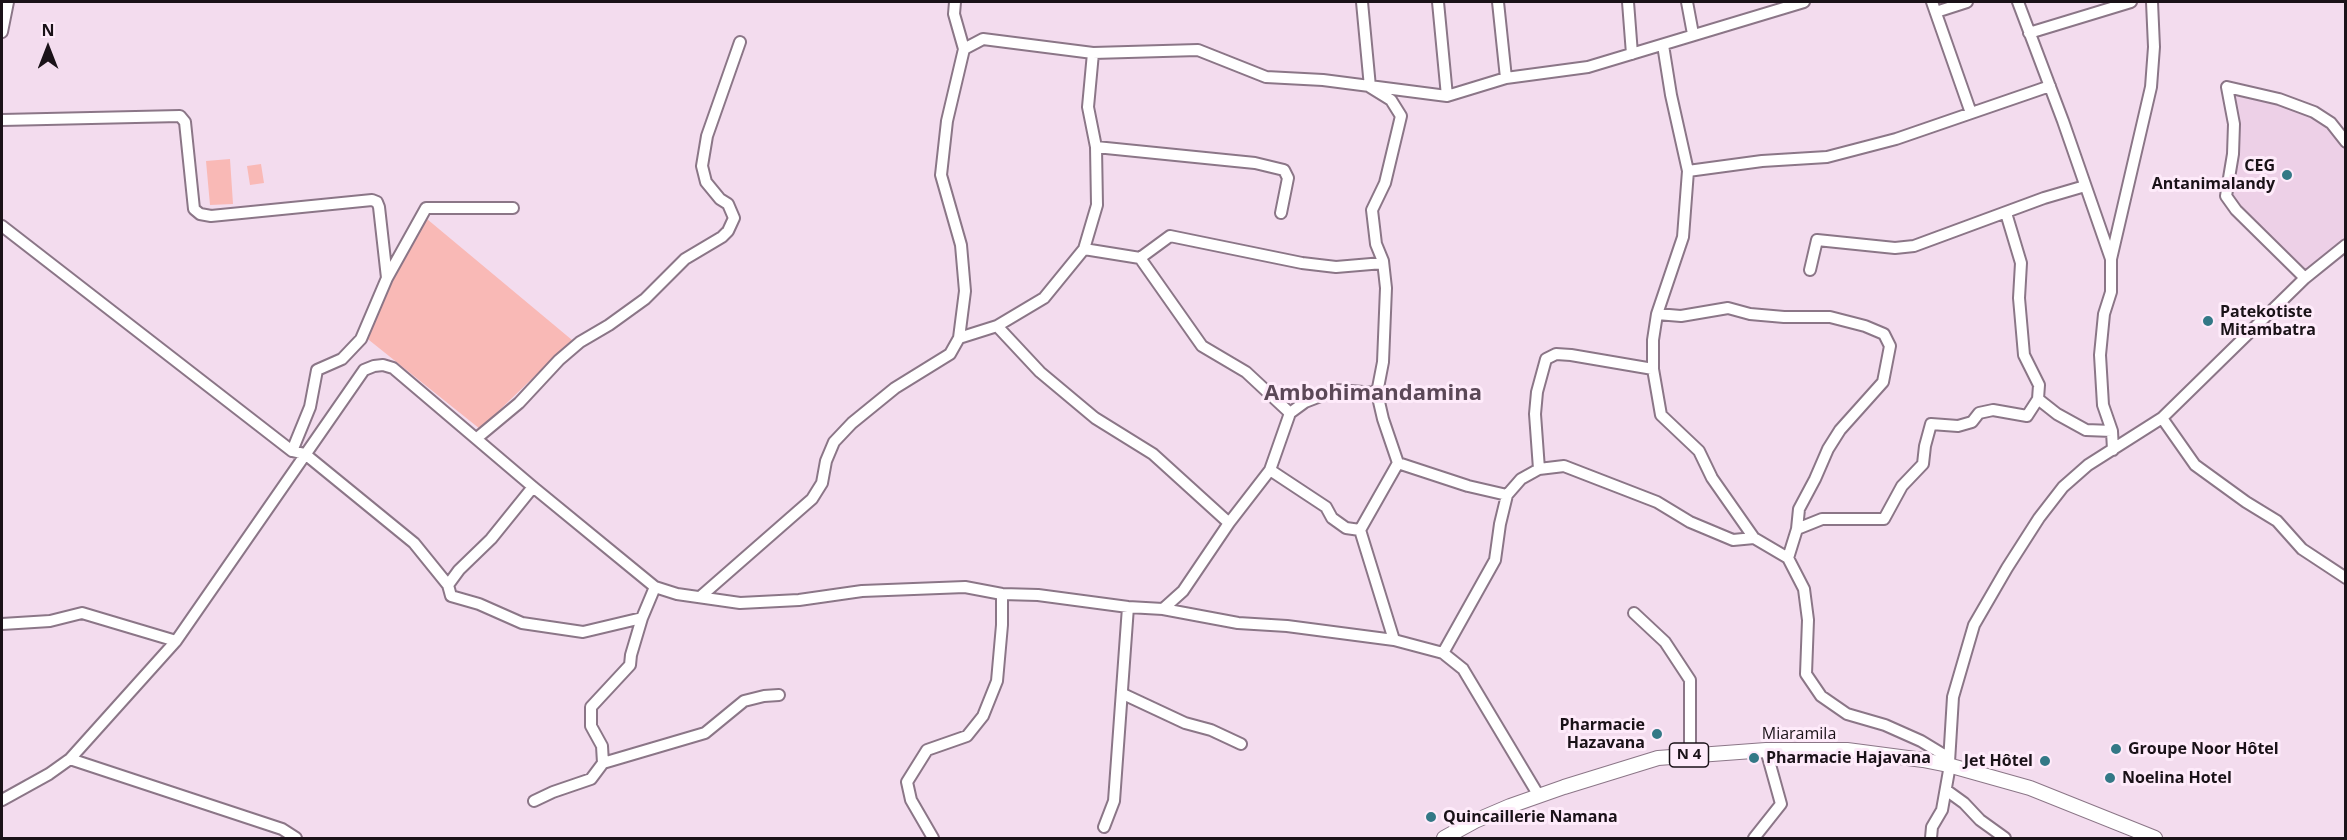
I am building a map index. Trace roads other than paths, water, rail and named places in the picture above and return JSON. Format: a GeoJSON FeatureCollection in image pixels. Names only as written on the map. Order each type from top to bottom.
{"type":"FeatureCollection","features":[{"type":"Feature","properties":{"kind":"main road","name":"Miaramila"},"geometry":{"type":"LineString","coordinates":[[1444,838],[1475,821],[1539,796],[1658,758],[1766,750],[1847,750],[1949,763],[2030,788],[2155,838]]}},
{"type":"Feature","properties":{"kind":"street"},"geometry":{"type":"LineString","coordinates":[[2,32],[8,2]]}},
{"type":"Feature","properties":{"kind":"street"},"geometry":{"type":"LineString","coordinates":[[700,597],[812,500],[822,483],[826,461],[834,442],[852,423],[895,388],[950,354],[959,338],[965,291],[961,245],[941,175],[947,121],[964,49],[954,14],[955,2]]}},
{"type":"Feature","properties":{"kind":"street"},"geometry":{"type":"LineString","coordinates":[[1362,2],[1370,87]]}},
{"type":"Feature","properties":{"kind":"street"},"geometry":{"type":"LineString","coordinates":[[1438,2],[1447,96]]}},
{"type":"Feature","properties":{"kind":"street"},"geometry":{"type":"LineString","coordinates":[[1498,2],[1506,78]]}},
{"type":"Feature","properties":{"kind":"street"},"geometry":{"type":"LineString","coordinates":[[1628,2],[1632,54]]}},
{"type":"Feature","properties":{"kind":"street"},"geometry":{"type":"LineString","coordinates":[[1687,2],[1693,34]]}},
{"type":"Feature","properties":{"kind":"street"},"geometry":{"type":"LineString","coordinates":[[964,49],[983,39],[1093,53],[1198,50],[1266,77],[1323,80],[1447,96],[1506,78],[1588,67],[1804,2]]}},
{"type":"Feature","properties":{"kind":"street"},"geometry":{"type":"LineString","coordinates":[[1967,2],[1934,7],[1971,114]]}},
{"type":"Feature","properties":{"kind":"street"},"geometry":{"type":"LineString","coordinates":[[2018,2],[2111,259]]}},
{"type":"Feature","properties":{"kind":"street"},"geometry":{"type":"LineString","coordinates":[[2029,33],[2131,2]]}},
{"type":"Feature","properties":{"kind":"street"},"geometry":{"type":"LineString","coordinates":[[2113,450],[2112,431],[2103,405],[2100,355],[2104,314],[2111,292],[2111,259],[2151,87],[2154,47],[2152,2]]}},
{"type":"Feature","properties":{"kind":"street"},"geometry":{"type":"LineString","coordinates":[[477,438],[519,404],[559,360],[580,342],[609,325],[645,299],[685,259],[728,231],[734,218],[728,204],[720,199],[706,182],[702,166],[707,136],[740,42]]}},
{"type":"Feature","properties":{"kind":"street"},"geometry":{"type":"LineString","coordinates":[[1663,45],[1671,95],[1688,171],[1683,237],[1657,314],[1653,340],[1653,369],[1661,415],[1699,452],[1712,478],[1754,538],[1788,558],[1804,589],[1808,620],[1806,674],[1821,696],[1847,714],[1885,725],[1921,741],[1949,763]]}},
{"type":"Feature","properties":{"kind":"street"},"geometry":{"type":"LineString","coordinates":[[959,338],[998,326],[1044,298],[1084,249],[1097,205],[1096,147],[1088,107],[1093,53]]}},
{"type":"Feature","properties":{"kind":"street"},"geometry":{"type":"LineString","coordinates":[[1688,171],[1762,161],[1827,157],[1896,139],[2050,86]]}},
{"type":"Feature","properties":{"kind":"street"},"geometry":{"type":"LineString","coordinates":[[1370,87],[1390,100],[1401,116],[1386,183],[1372,210],[1376,244],[1383,263],[1386,288],[1383,351],[1377,393],[1398,463],[1360,530],[1394,640]]}},
{"type":"Feature","properties":{"kind":"street"},"geometry":{"type":"LineString","coordinates":[[2305,278],[2236,210],[2226,196],[2233,154],[2234,124],[2227,87],[2279,99],[2314,112],[2331,123],[2346,142]]}},
{"type":"Feature","properties":{"kind":"street"},"geometry":{"type":"LineString","coordinates":[[2,120],[180,116],[185,122],[194,208],[200,214],[211,216],[372,200],[377,202],[379,207],[387,278]]}},
{"type":"Feature","properties":{"kind":"street"},"geometry":{"type":"LineString","coordinates":[[1096,147],[1255,163],[1284,170],[1288,178],[1281,213]]}},
{"type":"Feature","properties":{"kind":"street"},"geometry":{"type":"LineString","coordinates":[[1810,270],[1817,240],[1894,248],[1914,246],[2044,198],[2085,186]]}},
{"type":"Feature","properties":{"kind":"street"},"geometry":{"type":"LineString","coordinates":[[292,451],[310,407],[317,370],[342,359],[361,339],[387,278],[426,208],[513,208]]}},
{"type":"Feature","properties":{"kind":"street"},"geometry":{"type":"LineString","coordinates":[[1797,529],[1822,519],[1884,519],[1902,486],[1923,464],[1924,446],[1931,424],[1958,426],[1972,422],[1979,413],[1993,410],[2026,416],[2038,399],[2039,386],[2024,355],[2019,298],[2021,263],[2006,213]]}},
{"type":"Feature","properties":{"kind":"street"},"geometry":{"type":"LineString","coordinates":[[2,226],[292,451],[305,454],[414,543],[448,585],[451,596],[531,624],[583,632],[642,618]]}},
{"type":"Feature","properties":{"kind":"street"},"geometry":{"type":"LineString","coordinates":[[1084,249],[1140,258],[1170,236],[1302,263],[1336,267],[1383,263]]}},
{"type":"Feature","properties":{"kind":"street"},"geometry":{"type":"LineString","coordinates":[[1931,838],[1932,827],[1942,810],[1946,790],[1953,697],[1974,625],[2038,518],[2062,487],[2088,465],[2162,418],[2305,278],[2346,245]]}},
{"type":"Feature","properties":{"kind":"street"},"geometry":{"type":"LineString","coordinates":[[1140,258],[1202,346],[1246,372],[1290,413]]}},
{"type":"Feature","properties":{"kind":"street"},"geometry":{"type":"LineString","coordinates":[[1657,314],[1682,316],[1728,308],[1750,314],[1830,317],[1865,326],[1884,334],[1890,346],[1882,382],[1840,430],[1828,449],[1799,509],[1797,529],[1788,558]]}},
{"type":"Feature","properties":{"kind":"street"},"geometry":{"type":"LineString","coordinates":[[998,326],[1040,372],[1095,418],[1152,454],[1229,523]]}},
{"type":"Feature","properties":{"kind":"street"},"geometry":{"type":"LineString","coordinates":[[1539,469],[1535,414],[1537,392],[1546,359],[1556,354],[1572,355],[1653,369]]}},
{"type":"Feature","properties":{"kind":"street"},"geometry":{"type":"LineString","coordinates":[[2,800],[49,774],[70,759],[176,641],[364,370],[383,365],[393,368],[655,587],[678,594],[740,603],[773,602],[862,591],[965,587],[1002,594],[1163,609],[1238,623],[1287,626],[1394,640],[1443,653],[1463,669],[1539,796]]}},
{"type":"Feature","properties":{"kind":"street"},"geometry":{"type":"LineString","coordinates":[[1163,609],[1183,591],[1229,523],[1270,470],[1290,413],[1305,402],[1336,390],[1377,393]]}},
{"type":"Feature","properties":{"kind":"street"},"geometry":{"type":"LineString","coordinates":[[2038,399],[2057,414],[2086,430],[2112,431]]}},
{"type":"Feature","properties":{"kind":"street"},"geometry":{"type":"LineString","coordinates":[[2162,418],[2195,465],[2277,521],[2302,549],[2346,578]]}},
{"type":"Feature","properties":{"kind":"street"},"geometry":{"type":"LineString","coordinates":[[1398,463],[1468,486],[1507,495]]}},
{"type":"Feature","properties":{"kind":"street"},"geometry":{"type":"LineString","coordinates":[[1443,653],[1495,560],[1507,495],[1521,479],[1539,469],[1564,466],[1657,502],[1690,522],[1733,540],[1754,538]]}},
{"type":"Feature","properties":{"kind":"street"},"geometry":{"type":"LineString","coordinates":[[1270,470],[1326,507],[1332,518],[1346,528],[1360,530]]}},
{"type":"Feature","properties":{"kind":"street"},"geometry":{"type":"LineString","coordinates":[[448,585],[459,570],[491,539],[533,487]]}},
{"type":"Feature","properties":{"kind":"street"},"geometry":{"type":"LineString","coordinates":[[603,763],[602,746],[591,726],[591,707],[630,665],[642,618],[655,587]]}},
{"type":"Feature","properties":{"kind":"street"},"geometry":{"type":"LineString","coordinates":[[933,838],[911,800],[907,782],[927,750],[967,736],[983,716],[997,681],[1002,594]]}},
{"type":"Feature","properties":{"kind":"street"},"geometry":{"type":"LineString","coordinates":[[1104,827],[1114,801],[1128,607]]}},
{"type":"Feature","properties":{"kind":"street"},"geometry":{"type":"LineString","coordinates":[[2,624],[50,621],[82,613],[176,641]]}},
{"type":"Feature","properties":{"kind":"street"},"geometry":{"type":"LineString","coordinates":[[1634,613],[1665,642],[1690,680],[1690,755]]}},
{"type":"Feature","properties":{"kind":"street"},"geometry":{"type":"LineString","coordinates":[[1123,694],[1185,723],[1211,730],[1241,744]]}},
{"type":"Feature","properties":{"kind":"street"},"geometry":{"type":"LineString","coordinates":[[534,801],[591,779],[603,763],[705,733],[744,701],[778,695]]}},
{"type":"Feature","properties":{"kind":"street"},"geometry":{"type":"LineString","coordinates":[[1754,838],[1781,804],[1766,750]]}},
{"type":"Feature","properties":{"kind":"street"},"geometry":{"type":"LineString","coordinates":[[70,759],[282,829],[296,838]]}},
{"type":"Feature","properties":{"kind":"street"},"geometry":{"type":"LineString","coordinates":[[1946,790],[1964,803],[1980,820],[2005,838]]}},
{"type":"Feature","properties":{"kind":"place","name":"CEG Antanimalandy"},"geometry":{"type":"Point","coordinates":[2287,175]}},
{"type":"Feature","properties":{"kind":"place","name":"Patekotiste Mitambatra"},"geometry":{"type":"Point","coordinates":[2208,321]}},
{"type":"Feature","properties":{"kind":"place","name":"Pharmacie Hazavana"},"geometry":{"type":"Point","coordinates":[1657,734]}},
{"type":"Feature","properties":{"kind":"place","name":"Groupe Noor Hôtel"},"geometry":{"type":"Point","coordinates":[2116,749]}},
{"type":"Feature","properties":{"kind":"place","name":"Pharmacie Hajavana"},"geometry":{"type":"Point","coordinates":[1754,758]}},
{"type":"Feature","properties":{"kind":"place","name":"Jet Hôtel"},"geometry":{"type":"Point","coordinates":[2045,761]}},
{"type":"Feature","properties":{"kind":"place","name":"Noelina Hotel"},"geometry":{"type":"Point","coordinates":[2110,778]}},
{"type":"Feature","properties":{"kind":"place","name":"Quincaillerie Namana"},"geometry":{"type":"Point","coordinates":[1431,817]}},
{"type":"Feature","properties":{"kind":"district","name":"Ambohimandamina"},"geometry":{"type":"Point","coordinates":[1373,394]}}]}
